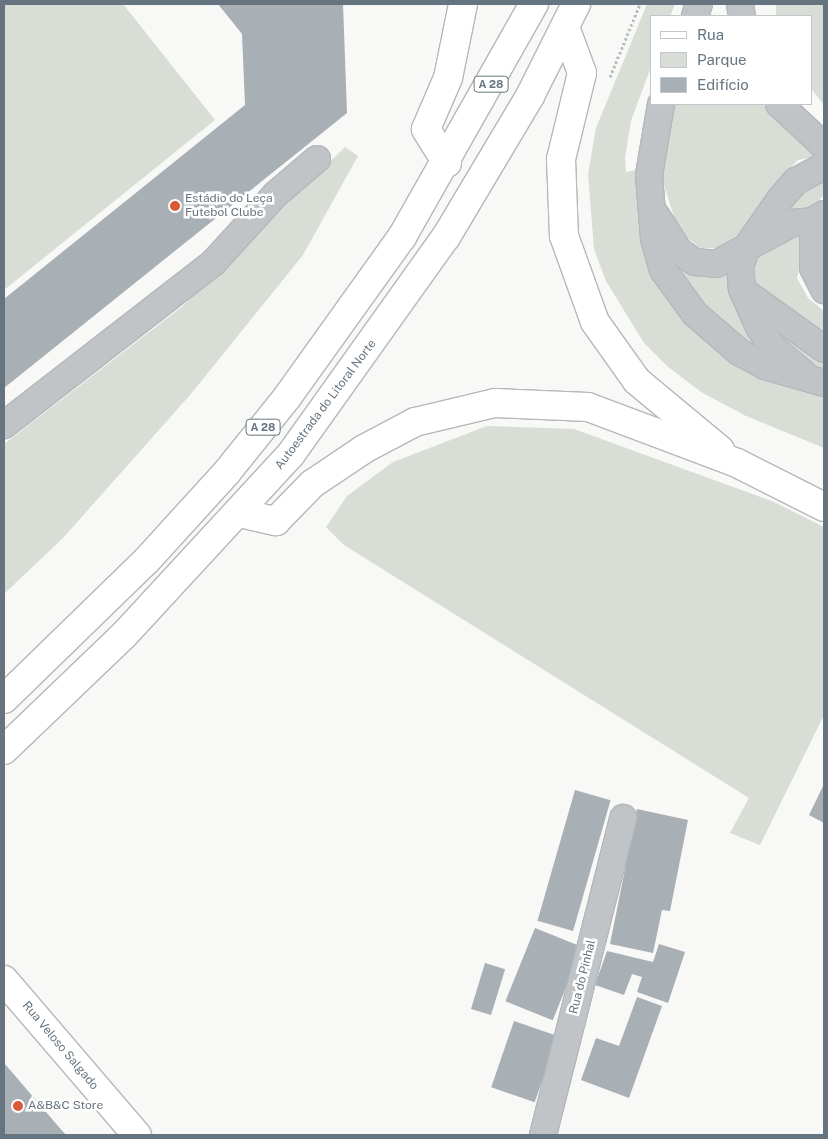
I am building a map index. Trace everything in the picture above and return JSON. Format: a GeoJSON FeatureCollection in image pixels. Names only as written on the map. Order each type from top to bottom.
{"type":"FeatureCollection","features":[{"type":"Feature","properties":{"kind":"main road"},"geometry":{"type":"LineString","coordinates":[[447,163],[426,129],[448,78],[463,4]]}},
{"type":"Feature","properties":{"kind":"main road","name":"A 28"},"geometry":{"type":"LineString","coordinates":[[4,699],[147,560],[227,472],[351,313],[447,163],[534,4]]}},
{"type":"Feature","properties":{"kind":"main road"},"geometry":{"type":"LineString","coordinates":[[570,16],[582,73],[561,159],[564,236],[595,322],[637,381],[737,463]]}},
{"type":"Feature","properties":{"kind":"main road","name":"Autoestrada do Litoral Norte"},"geometry":{"type":"LineString","coordinates":[[4,750],[124,635],[240,513],[339,390],[446,237],[570,16]]}},
{"type":"Feature","properties":{"kind":"main road"},"geometry":{"type":"LineString","coordinates":[[240,513],[276,521],[312,484],[364,449],[415,422],[495,403],[588,407],[737,463],[824,507]]}},
{"type":"Feature","properties":{"kind":"main road","name":"Rua Veloso Salgado"},"geometry":{"type":"LineString","coordinates":[[4,980],[137,1135]]}},
{"type":"Feature","properties":{"kind":"street"},"geometry":{"type":"LineString","coordinates":[[661,105],[651,144],[650,203],[654,239],[663,270],[695,314],[739,352],[765,366],[817,381]]}},
{"type":"Feature","properties":{"kind":"street"},"geometry":{"type":"LineString","coordinates":[[779,105],[824,146]]}},
{"type":"Feature","properties":{"kind":"street"},"geometry":{"type":"LineString","coordinates":[[4,425],[213,263],[276,194],[317,159]]}},
{"type":"Feature","properties":{"kind":"street"},"geometry":{"type":"LineString","coordinates":[[817,381],[773,348],[742,289],[746,248],[796,181],[824,166]]}},
{"type":"Feature","properties":{"kind":"street"},"geometry":{"type":"LineString","coordinates":[[650,203],[679,251],[695,262],[716,264],[792,223],[820,220],[820,250],[813,268],[824,290]]}},
{"type":"Feature","properties":{"kind":"street"},"geometry":{"type":"LineString","coordinates":[[742,289],[786,324],[824,349]]}},
{"type":"Feature","properties":{"kind":"street","name":"Rua do Pinhal"},"geometry":{"type":"LineString","coordinates":[[543,1135],[623,818]]}},
{"type":"Feature","properties":{"kind":"path"},"geometry":{"type":"LineString","coordinates":[[607,84],[640,4]]}},
{"type":"Feature","properties":{"kind":"green space"},"geometry":{"type":"Polygon","coordinates":[[[4,4],[123,4],[215,120],[4,290],[4,4]]]}},
{"type":"Feature","properties":{"kind":"green space"},"geometry":{"type":"Polygon","coordinates":[[[647,4],[675,4],[670,15],[650,15],[650,69],[631,121],[625,157],[626,172],[642,169],[650,265],[774,381],[824,396],[824,448],[746,416],[701,392],[667,366],[644,343],[606,281],[594,249],[588,174],[596,128],[647,4]]]}},
{"type":"Feature","properties":{"kind":"green space"},"geometry":{"type":"Polygon","coordinates":[[[776,4],[824,4],[824,105],[813,91],[813,15],[776,15],[776,4]]]}},
{"type":"Feature","properties":{"kind":"green space"},"geometry":{"type":"Polygon","coordinates":[[[669,105],[764,105],[816,157],[798,160],[784,174],[738,239],[727,247],[702,249],[685,236],[675,220],[658,166],[669,105]]]}},
{"type":"Feature","properties":{"kind":"green space"},"geometry":{"type":"Polygon","coordinates":[[[345,147],[358,156],[303,255],[190,395],[63,538],[4,594],[4,444],[183,306],[345,147]]]}},
{"type":"Feature","properties":{"kind":"green space"},"geometry":{"type":"Polygon","coordinates":[[[824,178],[824,194],[819,201],[809,208],[790,212],[798,193],[824,178]]]}},
{"type":"Feature","properties":{"kind":"green space"},"geometry":{"type":"Polygon","coordinates":[[[798,234],[805,241],[797,278],[808,298],[824,311],[824,335],[761,294],[754,282],[756,256],[798,234]]]}},
{"type":"Feature","properties":{"kind":"green space"},"geometry":{"type":"Polygon","coordinates":[[[666,257],[727,270],[773,357],[710,319],[666,257]]]}},
{"type":"Feature","properties":{"kind":"green space"},"geometry":{"type":"Polygon","coordinates":[[[769,332],[782,332],[824,360],[824,374],[808,367],[769,332]]]}},
{"type":"Feature","properties":{"kind":"green space"},"geometry":{"type":"Polygon","coordinates":[[[487,426],[574,429],[774,502],[824,527],[824,715],[760,845],[730,833],[749,798],[344,545],[326,527],[347,496],[393,462],[487,426]]]}},
{"type":"Feature","properties":{"kind":"building","name":"Estádio do Leça Futebol Clube"},"geometry":{"type":"Polygon","coordinates":[[[218,4],[343,4],[347,113],[4,388],[4,299],[245,105],[242,34],[218,4]]]}},
{"type":"Feature","properties":{"kind":"building"},"geometry":{"type":"Polygon","coordinates":[[[824,784],[824,823],[809,815],[824,784]]]}},
{"type":"Feature","properties":{"kind":"building"},"geometry":{"type":"Polygon","coordinates":[[[575,790],[611,800],[573,931],[538,921],[575,790]]]}},
{"type":"Feature","properties":{"kind":"building"},"geometry":{"type":"Polygon","coordinates":[[[637,809],[688,820],[670,911],[662,910],[653,953],[610,944],[637,809]]]}},
{"type":"Feature","properties":{"kind":"building"},"geometry":{"type":"Polygon","coordinates":[[[535,928],[582,947],[553,1020],[505,1001],[535,928]]]}},
{"type":"Feature","properties":{"kind":"building"},"geometry":{"type":"Polygon","coordinates":[[[659,944],[685,952],[668,1003],[637,992],[642,977],[632,974],[624,995],[595,985],[607,951],[653,962],[659,944]]]}},
{"type":"Feature","properties":{"kind":"building"},"geometry":{"type":"Polygon","coordinates":[[[485,963],[505,969],[491,1015],[471,1009],[485,963]]]}},
{"type":"Feature","properties":{"kind":"building"},"geometry":{"type":"Polygon","coordinates":[[[637,997],[662,1006],[629,1098],[581,1080],[596,1038],[619,1046],[637,997]]]}},
{"type":"Feature","properties":{"kind":"building"},"geometry":{"type":"Polygon","coordinates":[[[514,1021],[557,1036],[535,1102],[491,1087],[514,1021]]]}},
{"type":"Feature","properties":{"kind":"building"},"geometry":{"type":"Polygon","coordinates":[[[5,1064],[58,1126],[66,1135],[4,1135],[5,1064]]]}},
{"type":"Feature","properties":{"kind":"place","name":"Estádio do Leça Futebol Clube"},"geometry":{"type":"Point","coordinates":[175,206]}},
{"type":"Feature","properties":{"kind":"place","name":"A&B&C Store"},"geometry":{"type":"Point","coordinates":[18,1106]}}]}
